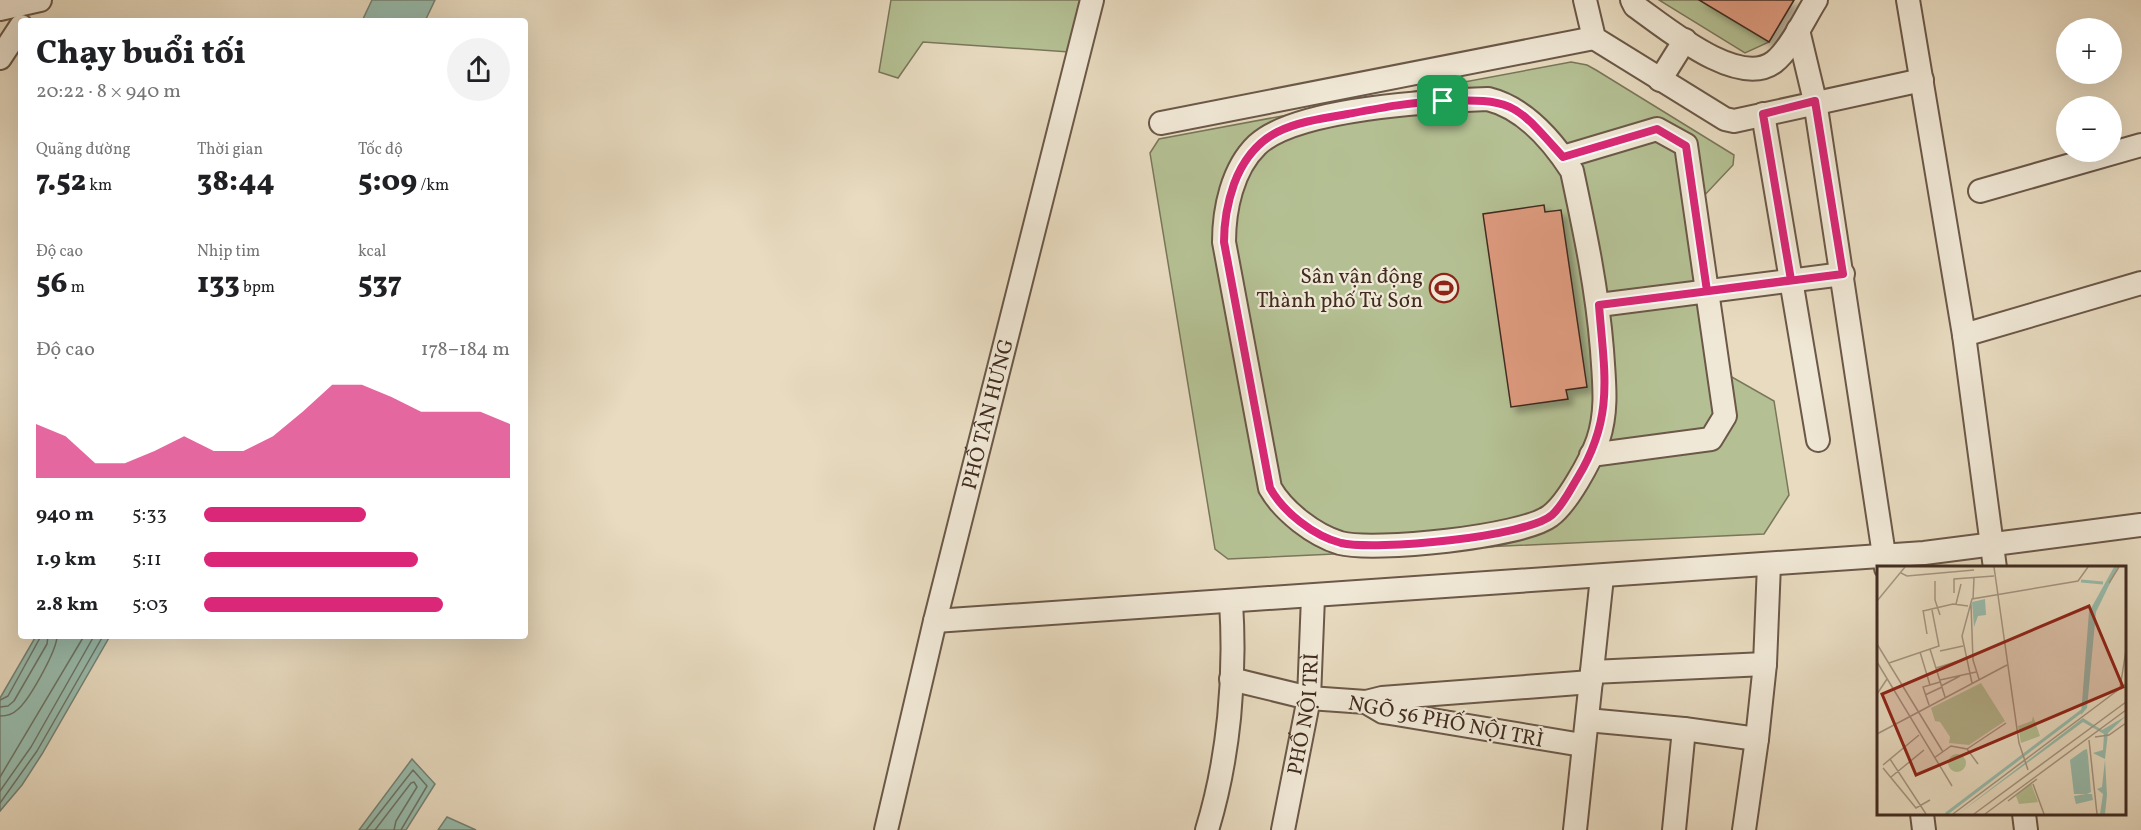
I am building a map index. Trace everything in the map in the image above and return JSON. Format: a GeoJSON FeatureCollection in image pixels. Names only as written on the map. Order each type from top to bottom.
{"type":"FeatureCollection","features":[{"type":"Feature","properties":{"kind":"street"},"geometry":{"type":"LineString","coordinates":[[0,9],[38,0]]}},
{"type":"Feature","properties":{"kind":"street"},"geometry":{"type":"LineString","coordinates":[[26,18],[38,0]]}},
{"type":"Feature","properties":{"kind":"street","name":"PHỐ TÂN HƯNG"},"geometry":{"type":"LineString","coordinates":[[886,830],[935,621],[1092,0]]}},
{"type":"Feature","properties":{"kind":"street"},"geometry":{"type":"LineString","coordinates":[[1585,0],[1594,38]]}},
{"type":"Feature","properties":{"kind":"street"},"geometry":{"type":"LineString","coordinates":[[1632,0],[1635,6],[1685,40],[1729,65],[1750,70],[1760,69],[1775,61],[1816,0]]}},
{"type":"Feature","properties":{"kind":"street"},"geometry":{"type":"LineString","coordinates":[[1908,0],[1964,335],[1995,566]]}},
{"type":"Feature","properties":{"kind":"street"},"geometry":{"type":"LineString","coordinates":[[1798,30],[1815,101],[1885,562]]}},
{"type":"Feature","properties":{"kind":"street"},"geometry":{"type":"LineString","coordinates":[[0,58],[18,31]]}},
{"type":"Feature","properties":{"kind":"street"},"geometry":{"type":"LineString","coordinates":[[1161,123],[1594,38],[1725,119],[1734,121],[1815,101],[1922,80]]}},
{"type":"Feature","properties":{"kind":"street"},"geometry":{"type":"LineString","coordinates":[[1660,80],[1685,40]]}},
{"type":"Feature","properties":{"kind":"street"},"geometry":{"type":"LineString","coordinates":[[1488,99],[1507,104],[1525,116],[1563,157],[1572,171],[1599,305],[1606,401],[1598,439],[1591,455],[1550,516],[1523,528],[1435,542],[1374,545],[1342,543],[1311,528],[1284,507],[1270,488],[1224,242],[1224,219],[1228,199],[1248,155],[1258,144],[1275,132],[1302,122],[1413,102],[1488,99]]}},
{"type":"Feature","properties":{"kind":"street"},"geometry":{"type":"LineString","coordinates":[[1763,114],[1818,440]]}},
{"type":"Feature","properties":{"kind":"street"},"geometry":{"type":"LineString","coordinates":[[1563,157],[1657,129],[1686,146],[1725,416],[1711,439],[1591,455]]}},
{"type":"Feature","properties":{"kind":"street"},"geometry":{"type":"LineString","coordinates":[[1980,191],[2141,145]]}},
{"type":"Feature","properties":{"kind":"street"},"geometry":{"type":"LineString","coordinates":[[1599,305],[1843,274]]}},
{"type":"Feature","properties":{"kind":"street"},"geometry":{"type":"LineString","coordinates":[[1964,335],[2141,283]]}},
{"type":"Feature","properties":{"kind":"street"},"geometry":{"type":"LineString","coordinates":[[935,621],[1770,564],[1885,562],[1993,544],[2141,525]]}},
{"type":"Feature","properties":{"kind":"street"},"geometry":{"type":"LineString","coordinates":[[1744,830],[1765,664],[1770,564]]}},
{"type":"Feature","properties":{"kind":"street"},"geometry":{"type":"LineString","coordinates":[[1575,830],[1582,746],[1587,720],[1602,577]]}},
{"type":"Feature","properties":{"kind":"street","name":"PHỐ NỘI TRÌ"},"geometry":{"type":"LineString","coordinates":[[1283,830],[1309,698],[1313,597]]}},
{"type":"Feature","properties":{"kind":"street"},"geometry":{"type":"LineString","coordinates":[[1207,830],[1219,792],[1231,679],[1234,649],[1231,602]]}},
{"type":"Feature","properties":{"kind":"street"},"geometry":{"type":"LineString","coordinates":[[1366,702],[1382,698],[1592,677],[1765,664]]}},
{"type":"Feature","properties":{"kind":"street","name":"NGÕ 56 PHỐ NỘI TRÌ"},"geometry":{"type":"LineString","coordinates":[[1231,679],[1309,698],[1366,702],[1383,712],[1582,746]]}},
{"type":"Feature","properties":{"kind":"street"},"geometry":{"type":"LineString","coordinates":[[1587,720],[1684,729],[1757,739]]}},
{"type":"Feature","properties":{"kind":"street"},"geometry":{"type":"LineString","coordinates":[[1674,830],[1684,729]]}},
{"type":"Feature","properties":{"kind":"street"},"geometry":{"type":"LineString","coordinates":[[1922,815],[1924,830]]}},
{"type":"Feature","properties":{"kind":"street"},"geometry":{"type":"LineString","coordinates":[[2024,815],[2026,830]]}},
{"type":"Feature","properties":{"kind":"shaded area"},"geometry":{"type":"Polygon","coordinates":[[[891,0],[1081,0],[1069,52],[923,42],[898,78],[879,72],[891,0]]]}},
{"type":"Feature","properties":{"kind":"shaded area"},"geometry":{"type":"Polygon","coordinates":[[[1659,0],[1794,0],[1769,42],[1745,53],[1659,0]]]}},
{"type":"Feature","properties":{"kind":"shaded area","name":"Sân vận động Thành phố Từ Sơn"},"geometry":{"type":"Polygon","coordinates":[[[1571,62],[1587,65],[1596,70],[1734,155],[1733,165],[1700,200],[1730,376],[1774,401],[1789,495],[1764,534],[1228,559],[1215,549],[1150,153],[1159,139],[1571,62]]]}},
{"type":"Feature","properties":{"kind":"water"},"geometry":{"type":"Polygon","coordinates":[[[372,0],[435,0],[426,18],[363,18],[372,0]]]}},
{"type":"Feature","properties":{"kind":"water"},"geometry":{"type":"Polygon","coordinates":[[[34,639],[108,639],[42,754],[22,785],[0,811],[0,698],[34,639]]]}},
{"type":"Feature","properties":{"kind":"water"},"geometry":{"type":"Polygon","coordinates":[[[412,759],[435,784],[406,830],[359,830],[412,759]]]}},
{"type":"Feature","properties":{"kind":"water"},"geometry":{"type":"Polygon","coordinates":[[[447,817],[476,830],[438,830],[447,817]]]}},
{"type":"Feature","properties":{"kind":"building"},"geometry":{"type":"Polygon","coordinates":[[[1699,0],[1794,0],[1769,42],[1699,0]]]}},
{"type":"Feature","properties":{"kind":"building"},"geometry":{"type":"Polygon","coordinates":[[[1544,205],[1545,212],[1561,210],[1587,387],[1566,390],[1568,399],[1511,407],[1483,214],[1544,205]]]}},
{"type":"Feature","properties":{"kind":"place","name":"Sân vận động Thành phố Từ Sơn"},"geometry":{"type":"Point","coordinates":[1444,288]}},
{"type":"Feature","properties":{"kind":"route"},"geometry":{"type":"LineString","coordinates":[[1488,99],[1507,104],[1525,116],[1563,157],[1657,129],[1686,146],[1707,291],[1791,280],[1763,114],[1815,101],[1843,274],[1599,305],[1606,401],[1598,439],[1572,487],[1550,516],[1523,528],[1435,542],[1374,545],[1342,543],[1311,528],[1284,507],[1270,488],[1224,242],[1224,219],[1228,199],[1248,155],[1258,144],[1275,132],[1302,122],[1413,102],[1443,101],[1488,99]]}}]}
